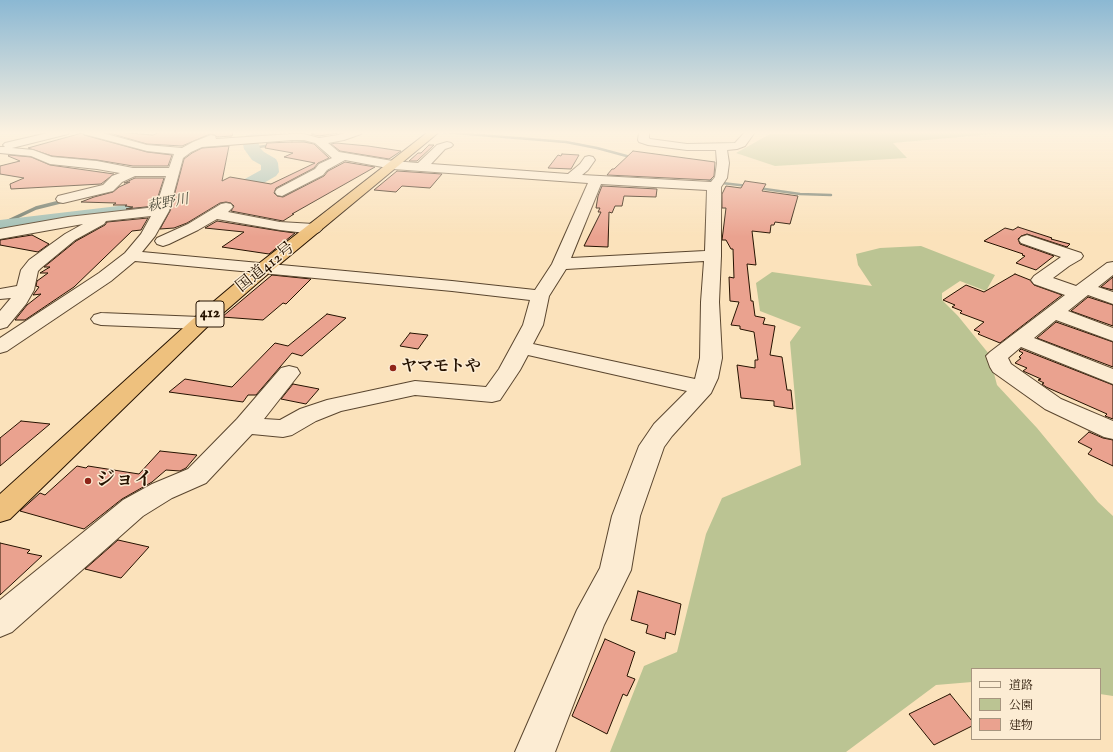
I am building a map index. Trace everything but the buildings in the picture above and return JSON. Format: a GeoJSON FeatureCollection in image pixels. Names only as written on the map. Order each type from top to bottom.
{"type":"FeatureCollection","features":[{"type":"Feature","properties":{"kind":"highway","name":"国道412号"},"geometry":{"type":"LineString","coordinates":[[0,511],[200,323],[389,167]]}},
{"type":"Feature","properties":{"kind":"street"},"geometry":{"type":"LineString","coordinates":[[111,167],[133,172],[174,172]]}},
{"type":"Feature","properties":{"kind":"street"},"geometry":{"type":"LineString","coordinates":[[0,347],[105,277],[131,256],[147,236],[163,206],[175,167]]}},
{"type":"Feature","properties":{"kind":"street"},"geometry":{"type":"LineString","coordinates":[[282,192],[319,172],[323,167]]}},
{"type":"Feature","properties":{"kind":"street"},"geometry":{"type":"LineString","coordinates":[[422,167],[571,178],[592,170],[714,186]]}},
{"type":"Feature","properties":{"kind":"street"},"geometry":{"type":"LineString","coordinates":[[535,752],[589,621],[615,570],[626,516],[652,446],[663,430],[703,388],[711,358],[710,302],[714,186],[721,178],[722,167]]}},
{"type":"Feature","properties":{"kind":"street"},"geometry":{"type":"LineString","coordinates":[[246,425],[283,429],[308,415],[335,405],[415,388],[492,395],[509,370],[533,325],[540,296],[560,264],[592,170]]}},
{"type":"Feature","properties":{"kind":"street"},"geometry":{"type":"LineString","coordinates":[[63,199],[108,188],[117,179],[133,172]]}},
{"type":"Feature","properties":{"kind":"street"},"geometry":{"type":"LineString","coordinates":[[163,241],[193,227],[234,203]]}},
{"type":"Feature","properties":{"kind":"street"},"geometry":{"type":"LineString","coordinates":[[0,234],[68,221],[106,218],[163,206]]}},
{"type":"Feature","properties":{"kind":"street"},"geometry":{"type":"LineString","coordinates":[[214,214],[280,226],[314,229]]}},
{"type":"Feature","properties":{"kind":"street"},"geometry":{"type":"LineString","coordinates":[[0,323],[17,304],[25,290],[30,270],[35,264],[70,237],[106,218]]}},
{"type":"Feature","properties":{"kind":"street"},"geometry":{"type":"LineString","coordinates":[[1027,240],[1075,256],[1063,262],[1040,280],[1113,298]]}},
{"type":"Feature","properties":{"kind":"street"},"geometry":{"type":"LineString","coordinates":[[131,256],[263,270],[452,286],[540,296]]}},
{"type":"Feature","properties":{"kind":"street"},"geometry":{"type":"LineString","coordinates":[[560,264],[712,256]]}},
{"type":"Feature","properties":{"kind":"street"},"geometry":{"type":"LineString","coordinates":[[1113,268],[1053,312],[997,356],[1001,367],[1054,404],[1113,431]]}},
{"type":"Feature","properties":{"kind":"street"},"geometry":{"type":"LineString","coordinates":[[0,294],[25,290]]}},
{"type":"Feature","properties":{"kind":"street"},"geometry":{"type":"LineString","coordinates":[[1053,312],[1113,335]]}},
{"type":"Feature","properties":{"kind":"street"},"geometry":{"type":"LineString","coordinates":[[101,319],[200,323]]}},
{"type":"Feature","properties":{"kind":"street"},"geometry":{"type":"LineString","coordinates":[[1019,339],[1113,378]]}},
{"type":"Feature","properties":{"kind":"street"},"geometry":{"type":"LineString","coordinates":[[521,347],[703,388]]}},
{"type":"Feature","properties":{"kind":"street"},"geometry":{"type":"LineString","coordinates":[[0,622],[133,508],[162,491],[197,476],[246,425],[289,373]]}},
{"type":"Feature","properties":{"kind":"green space"},"geometry":{"type":"Polygon","coordinates":[[[921,246],[995,275],[986,291],[960,281],[942,293],[942,300],[958,316],[989,354],[997,385],[1037,428],[1098,502],[1113,516],[1113,696],[1101,694],[1101,668],[971,668],[971,682],[936,685],[846,752],[610,752],[644,666],[677,652],[706,534],[722,498],[801,465],[790,342],[801,327],[760,311],[756,283],[772,272],[872,286],[858,265],[856,254],[880,248],[921,246]]]}},
{"type":"Feature","properties":{"kind":"waterway","name":"萩野川"},"geometry":{"type":"LineString","coordinates":[[0,226],[169,206],[215,195],[249,184],[270,172],[270,167]]}},
{"type":"Feature","properties":{"kind":"waterway"},"geometry":{"type":"LineString","coordinates":[[703,178],[722,183],[748,186]]}},
{"type":"Feature","properties":{"kind":"waterway"},"geometry":{"type":"LineString","coordinates":[[758,188],[800,194],[831,195]]}},
{"type":"Feature","properties":{"kind":"waterway"},"geometry":{"type":"LineString","coordinates":[[0,225],[36,208],[68,200],[66,200]]}},
{"type":"Feature","properties":{"kind":"place","name":"ヤマモトや"},"geometry":{"type":"Point","coordinates":[393,368]}},
{"type":"Feature","properties":{"kind":"place","name":"ジョイ"},"geometry":{"type":"Point","coordinates":[88,481]}}]}
